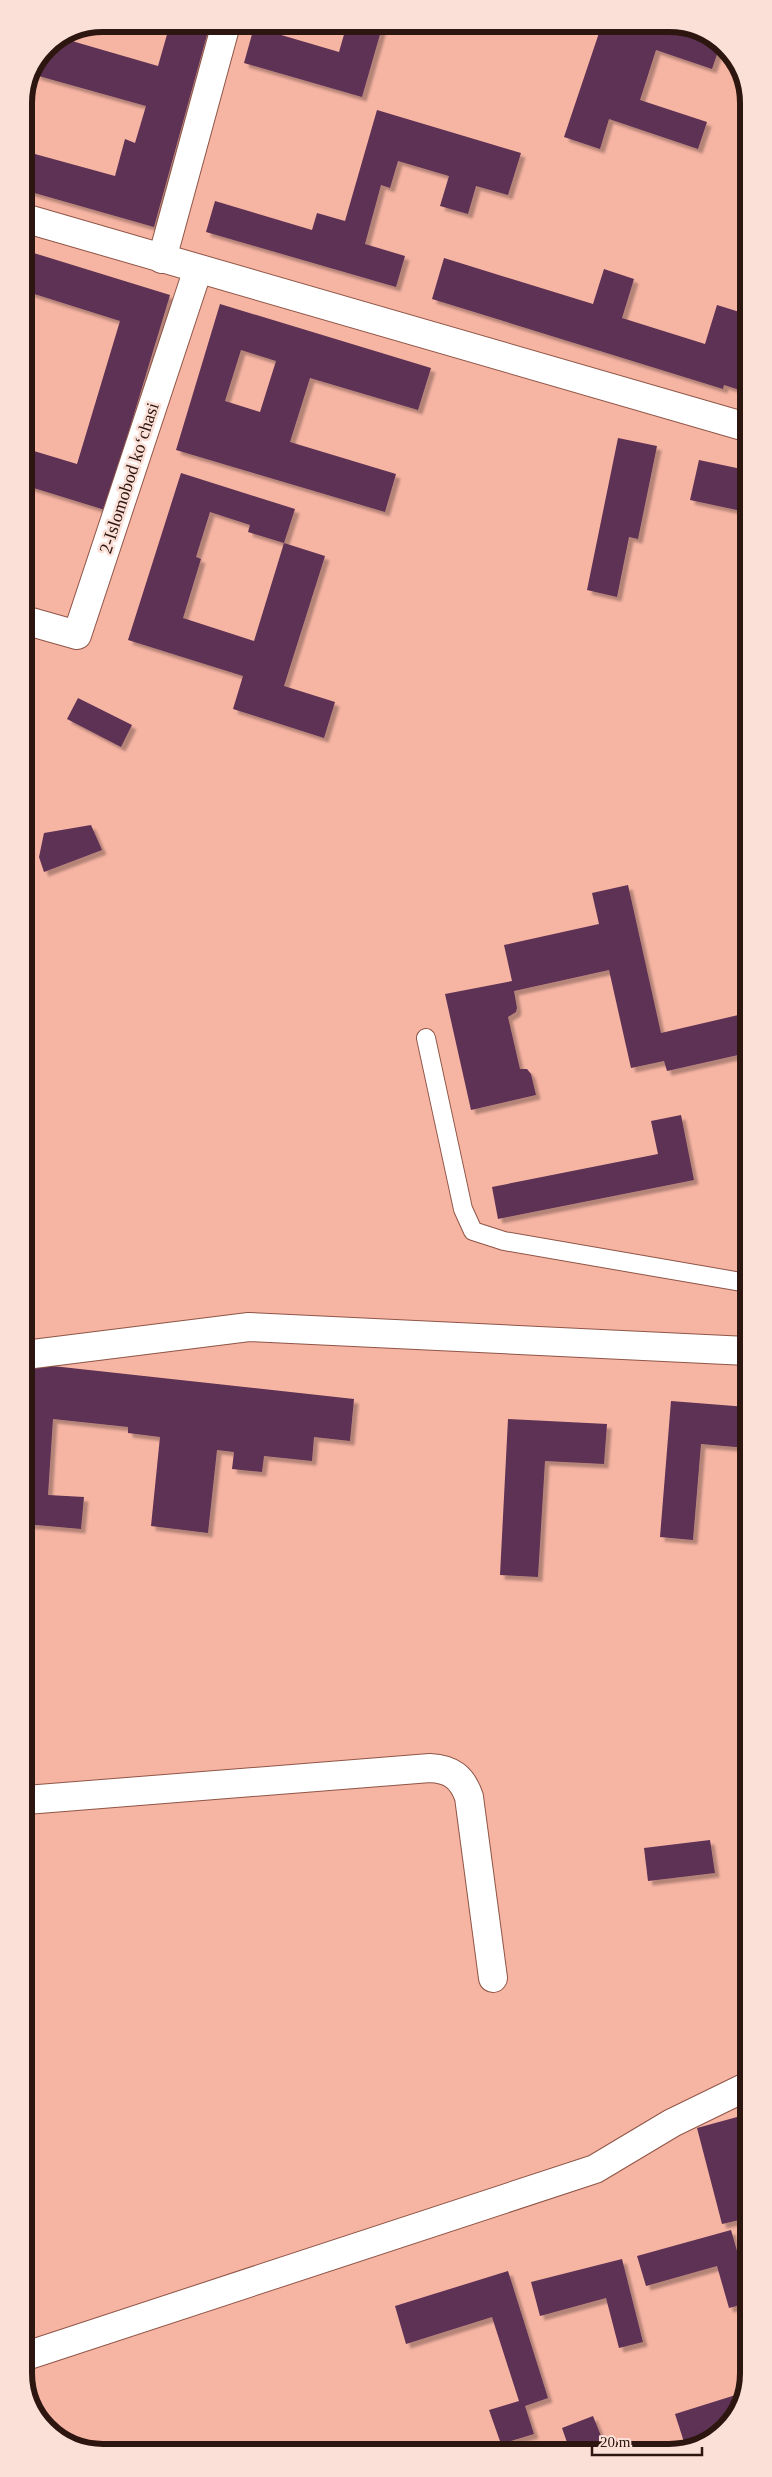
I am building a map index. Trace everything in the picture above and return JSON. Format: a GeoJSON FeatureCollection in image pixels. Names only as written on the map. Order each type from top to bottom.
{"type":"FeatureCollection","features":[{"type":"Feature","properties":{"kind":"street"},"geometry":{"type":"LineString","coordinates":[[162,259],[224,32]]}},
{"type":"Feature","properties":{"kind":"street"},"geometry":{"type":"LineString","coordinates":[[32,220],[739,426]]}},
{"type":"Feature","properties":{"kind":"street","name":"2-Islomobod koʻchasi"},"geometry":{"type":"LineString","coordinates":[[32,622],[77,635],[198,269]]}},
{"type":"Feature","properties":{"kind":"street"},"geometry":{"type":"LineString","coordinates":[[32,1353],[249,1327],[739,1351]]}},
{"type":"Feature","properties":{"kind":"street"},"geometry":{"type":"LineString","coordinates":[[32,1800],[430,1768],[444,1769],[456,1775],[465,1786],[469,1797],[493,1978]]}},
{"type":"Feature","properties":{"kind":"street"},"geometry":{"type":"LineString","coordinates":[[32,2354],[595,2169],[672,2123],[739,2090]]}},
{"type":"Feature","properties":{"kind":"lane"},"geometry":{"type":"LineString","coordinates":[[426,1038],[463,1209],[474,1231],[504,1241],[739,1282]]}},
{"type":"Feature","properties":{"kind":"building"},"geometry":{"type":"Polygon","coordinates":[[[168,32],[208,32],[154,227],[32,192],[32,153],[115,176],[125,139],[135,143],[146,106],[38,76],[44,64],[53,53],[71,41],[158,66],[168,32]]]}},
{"type":"Feature","properties":{"kind":"building"},"geometry":{"type":"Polygon","coordinates":[[[253,32],[272,32],[339,52],[345,32],[381,32],[362,97],[244,63],[253,32]]]}},
{"type":"Feature","properties":{"kind":"building"},"geometry":{"type":"Polygon","coordinates":[[[599,33],[683,34],[700,40],[718,52],[712,69],[656,50],[640,100],[707,122],[698,149],[609,119],[600,149],[564,137],[599,33]]]}},
{"type":"Feature","properties":{"kind":"building"},"geometry":{"type":"Polygon","coordinates":[[[377,110],[521,153],[508,195],[476,186],[468,214],[440,206],[449,176],[398,161],[390,188],[381,185],[365,244],[405,256],[396,287],[206,232],[215,201],[312,230],[317,213],[345,221],[377,110]]]}},
{"type":"Feature","properties":{"kind":"building"},"geometry":{"type":"Polygon","coordinates":[[[32,252],[170,295],[105,510],[32,487],[32,450],[77,464],[120,321],[32,293],[32,252]]]}},
{"type":"Feature","properties":{"kind":"building"},"geometry":{"type":"Polygon","coordinates":[[[444,258],[593,304],[604,269],[634,279],[622,318],[705,344],[717,305],[739,312],[739,390],[724,385],[723,389],[432,299],[444,258]]]}},
{"type":"Feature","properties":{"kind":"building"},"geometry":{"type":"Polygon","coordinates":[[[220,304],[431,368],[418,410],[310,378],[290,442],[396,474],[385,512],[176,450],[220,304]],[[241,350],[225,401],[260,412],[276,361],[241,350]]]}},
{"type":"Feature","properties":{"kind":"building"},"geometry":{"type":"Polygon","coordinates":[[[618,438],[657,446],[638,539],[629,537],[617,597],[587,590],[618,438]]]}},
{"type":"Feature","properties":{"kind":"building"},"geometry":{"type":"Polygon","coordinates":[[[699,460],[739,469],[739,510],[690,500],[699,460]]]}},
{"type":"Feature","properties":{"kind":"building"},"geometry":{"type":"Polygon","coordinates":[[[181,473],[295,509],[284,543],[325,556],[284,686],[335,702],[324,738],[233,709],[243,676],[128,640],[181,473]],[[210,512],[196,557],[201,559],[183,618],[254,641],[284,543],[248,532],[250,525],[210,512]]]}},
{"type":"Feature","properties":{"kind":"building"},"geometry":{"type":"Polygon","coordinates":[[[78,698],[132,725],[121,747],[67,719],[78,698]]]}},
{"type":"Feature","properties":{"kind":"building"},"geometry":{"type":"Polygon","coordinates":[[[91,825],[102,850],[44,872],[39,857],[44,833],[91,825]]]}},
{"type":"Feature","properties":{"kind":"building"},"geometry":{"type":"Polygon","coordinates":[[[628,885],[661,1033],[739,1015],[739,1055],[667,1071],[664,1061],[631,1068],[609,970],[514,991],[517,1008],[516,1012],[508,1017],[520,1069],[527,1069],[531,1074],[536,1095],[471,1110],[445,994],[512,981],[504,945],[599,924],[592,893],[628,885]]]}},
{"type":"Feature","properties":{"kind":"building"},"geometry":{"type":"Polygon","coordinates":[[[681,1115],[694,1180],[498,1219],[492,1187],[658,1154],[651,1121],[681,1115]]]}},
{"type":"Feature","properties":{"kind":"building"},"geometry":{"type":"Polygon","coordinates":[[[32,1364],[354,1399],[350,1441],[314,1437],[312,1461],[264,1456],[262,1472],[232,1469],[234,1452],[217,1450],[208,1533],[151,1526],[160,1437],[128,1433],[128,1427],[53,1419],[48,1495],[84,1497],[81,1529],[32,1525],[32,1364]]]}},
{"type":"Feature","properties":{"kind":"building"},"geometry":{"type":"Polygon","coordinates":[[[671,1401],[739,1406],[739,1447],[701,1444],[693,1540],[660,1537],[671,1401]]]}},
{"type":"Feature","properties":{"kind":"building"},"geometry":{"type":"Polygon","coordinates":[[[508,1419],[607,1424],[604,1464],[545,1461],[538,1577],[500,1575],[508,1419]]]}},
{"type":"Feature","properties":{"kind":"building"},"geometry":{"type":"Polygon","coordinates":[[[710,1840],[715,1873],[648,1881],[644,1848],[710,1840]]]}},
{"type":"Feature","properties":{"kind":"building"},"geometry":{"type":"Polygon","coordinates":[[[739,2116],[739,2220],[722,2224],[697,2128],[739,2116]]]}},
{"type":"Feature","properties":{"kind":"building"},"geometry":{"type":"Polygon","coordinates":[[[731,2230],[739,2258],[739,2305],[729,2308],[717,2266],[646,2286],[637,2256],[731,2230]]]}},
{"type":"Feature","properties":{"kind":"building"},"geometry":{"type":"Polygon","coordinates":[[[622,2259],[643,2342],[619,2348],[606,2298],[540,2316],[531,2282],[622,2259]]]}},
{"type":"Feature","properties":{"kind":"building"},"geometry":{"type":"Polygon","coordinates":[[[508,2271],[548,2398],[525,2406],[534,2434],[501,2444],[489,2410],[519,2401],[492,2317],[406,2344],[395,2306],[508,2271]]]}},
{"type":"Feature","properties":{"kind":"building"},"geometry":{"type":"Polygon","coordinates":[[[736,2395],[725,2417],[719,2424],[708,2433],[684,2442],[675,2414],[736,2395]]]}},
{"type":"Feature","properties":{"kind":"building"},"geometry":{"type":"Polygon","coordinates":[[[593,2416],[604,2444],[568,2444],[562,2428],[593,2416]]]}}]}
